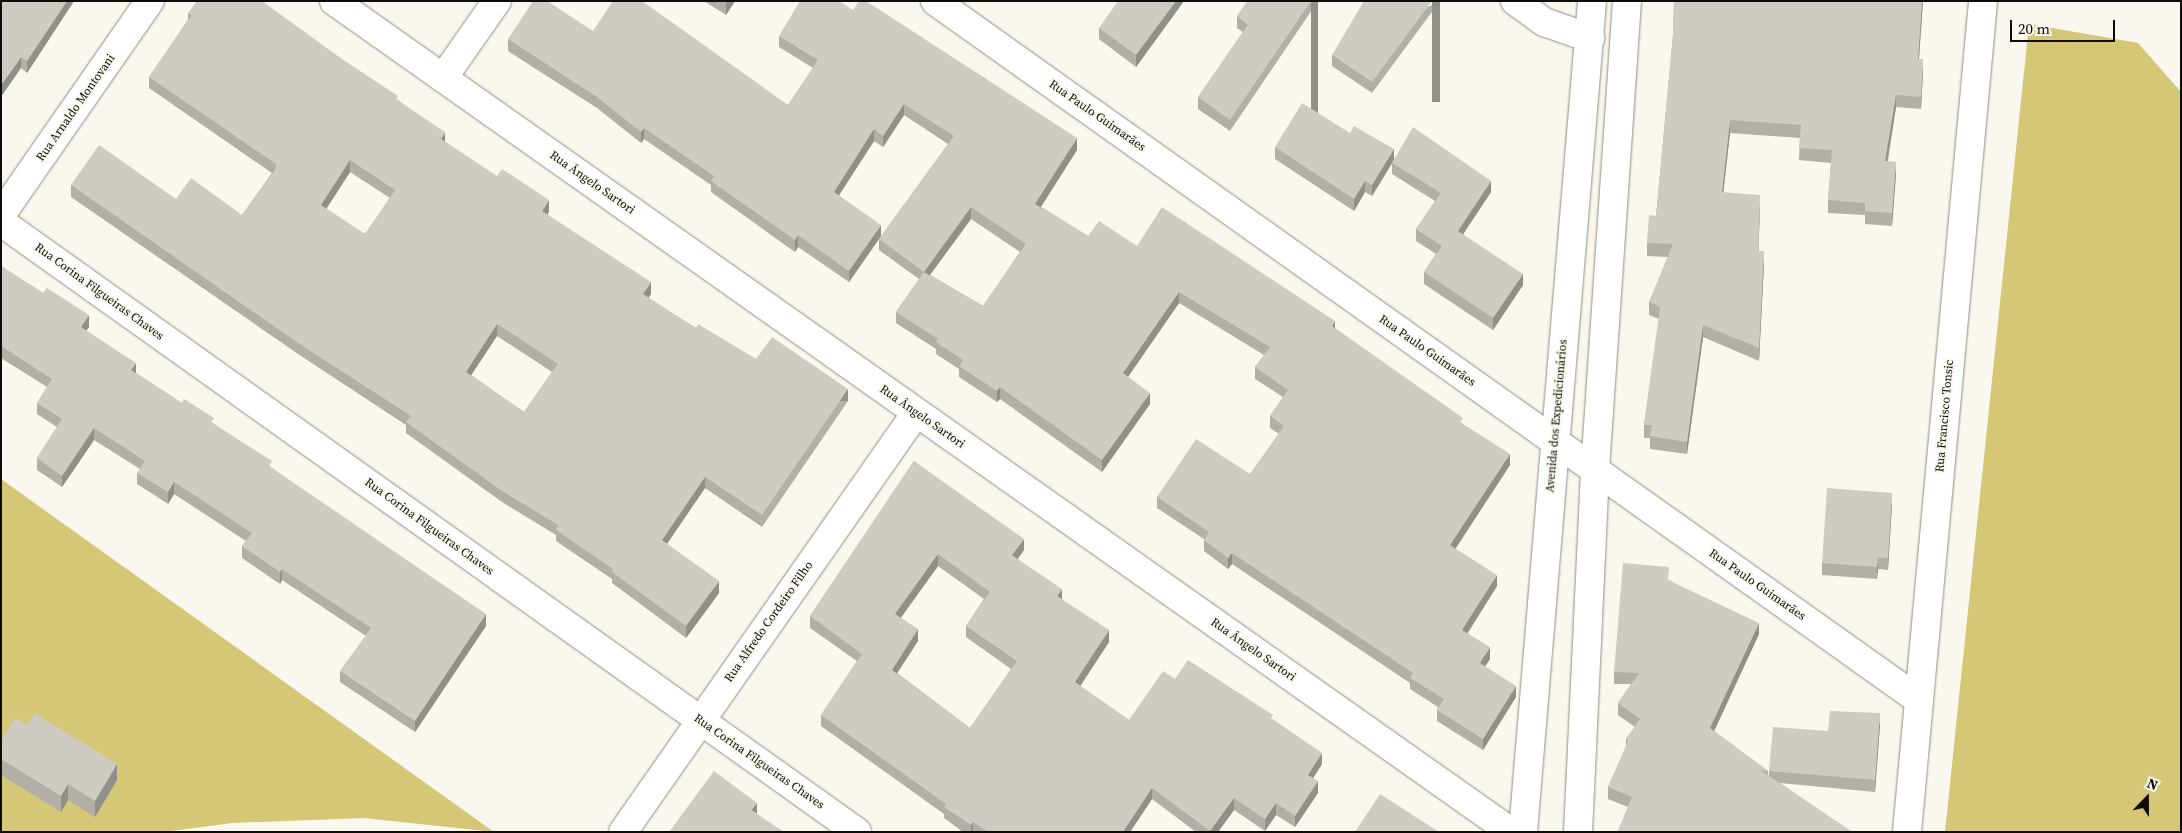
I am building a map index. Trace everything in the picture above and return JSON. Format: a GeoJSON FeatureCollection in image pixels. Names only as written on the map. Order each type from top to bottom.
{"type":"FeatureCollection","features":[{"type":"Feature","properties":{"kind":"street","name":"Rua Arnaldo Montovani"},"geometry":{"type":"LineString","coordinates":[[1,214],[150,1]]}},
{"type":"Feature","properties":{"kind":"street","name":"Rua Ângelo Sartori"},"geometry":{"type":"LineString","coordinates":[[334,1],[1511,832]]}},
{"type":"Feature","properties":{"kind":"street"},"geometry":{"type":"LineString","coordinates":[[443,78],[497,1]]}},
{"type":"Feature","properties":{"kind":"street","name":"Rua Paulo Guimarães"},"geometry":{"type":"LineString","coordinates":[[935,1],[1919,700]]}},
{"type":"Feature","properties":{"kind":"street"},"geometry":{"type":"LineString","coordinates":[[1514,1],[1544,22],[1590,38]]}},
{"type":"Feature","properties":{"kind":"street","name":"Avenida dos Expedicionários"},"geometry":{"type":"LineString","coordinates":[[1523,832],[1592,1]]}},
{"type":"Feature","properties":{"kind":"street"},"geometry":{"type":"LineString","coordinates":[[1578,832],[1595,470],[1627,1]]}},
{"type":"Feature","properties":{"kind":"street","name":"Rua Francisco Tonsic"},"geometry":{"type":"LineString","coordinates":[[1907,832],[1983,1]]}},
{"type":"Feature","properties":{"kind":"street","name":"Rua Corina Filgueiras Chaves"},"geometry":{"type":"LineString","coordinates":[[1,222],[857,832]]}},
{"type":"Feature","properties":{"kind":"street","name":"Rua Alfredo Cordeiro Filho"},"geometry":{"type":"LineString","coordinates":[[623,832],[916,413]]}},
{"type":"Feature","properties":{"kind":"shaded area"},"geometry":{"type":"Polygon","coordinates":[[[2029,24],[2138,43],[2181,92],[2181,832],[1945,832],[2029,24]]]}},
{"type":"Feature","properties":{"kind":"shaded area"},"geometry":{"type":"Polygon","coordinates":[[[1,479],[494,832],[364,818],[232,823],[164,832],[1,832],[1,479]]]}},
{"type":"Feature","properties":{"kind":"building"},"geometry":{"type":"Polygon","coordinates":[[[1,1],[67,1],[27,61],[21,57],[1,85],[1,1]]]}},
{"type":"Feature","properties":{"kind":"building"},"geometry":{"type":"Polygon","coordinates":[[[197,1],[262,1],[342,59],[398,96],[396,99],[445,132],[441,139],[497,176],[502,169],[549,200],[542,211],[651,282],[643,294],[696,328],[698,324],[756,359],[772,337],[848,389],[762,515],[705,477],[662,540],[719,581],[686,626],[612,572],[613,569],[556,530],[558,525],[502,491],[406,422],[411,416],[301,345],[71,185],[99,145],[176,199],[191,178],[242,215],[275,170],[276,164],[149,77],[192,15],[188,13],[197,1]],[[350,160],[321,205],[365,234],[395,190],[350,160]],[[497,324],[466,372],[524,412],[558,364],[497,324]]]}},
{"type":"Feature","properties":{"kind":"building"},"geometry":{"type":"Polygon","coordinates":[[[533,1],[547,1],[593,31],[613,1],[642,1],[788,105],[818,60],[779,36],[800,1],[839,1],[853,10],[859,1],[866,1],[1077,138],[1035,204],[1088,236],[1099,221],[1137,246],[1162,207],[1335,321],[1332,326],[1463,418],[1460,422],[1510,454],[1450,545],[1497,575],[1462,630],[1490,647],[1480,663],[1516,686],[1483,739],[1437,710],[1444,699],[1410,678],[1413,673],[1232,553],[1228,558],[1204,540],[1209,532],[1157,497],[1196,439],[1250,474],[1284,426],[1270,416],[1288,390],[1255,367],[1270,347],[1179,292],[1123,373],[1150,393],[1102,460],[1000,387],[997,391],[959,366],[963,360],[936,342],[938,339],[896,312],[924,272],[879,239],[954,136],[904,104],[883,136],[874,129],[834,192],[881,225],[849,271],[798,235],[795,240],[711,181],[714,176],[644,128],[641,132],[597,97],[508,39],[533,1]],[[971,207],[924,272],[983,306],[1026,244],[971,207]]]}},
{"type":"Feature","properties":{"kind":"building"},"geometry":{"type":"Polygon","coordinates":[[[1118,1],[1176,1],[1136,55],[1099,28],[1118,1]]]}},
{"type":"Feature","properties":{"kind":"building"},"geometry":{"type":"Polygon","coordinates":[[[1247,1],[1311,1],[1230,120],[1198,97],[1248,25],[1237,16],[1247,1]]]}},
{"type":"Feature","properties":{"kind":"building"},"geometry":{"type":"Polygon","coordinates":[[[1364,1],[1432,1],[1372,82],[1332,55],[1364,1]]]}},
{"type":"Feature","properties":{"kind":"building"},"geometry":{"type":"Polygon","coordinates":[[[1674,1],[1922,1],[1918,59],[1923,59],[1921,97],[1896,95],[1885,161],[1896,162],[1892,213],[1865,211],[1865,203],[1828,200],[1832,150],[1799,148],[1801,125],[1730,120],[1722,192],[1760,195],[1758,251],[1764,251],[1759,348],[1703,325],[1687,442],[1650,436],[1652,425],[1644,425],[1660,307],[1649,302],[1673,244],[1647,243],[1649,215],[1656,216],[1673,35],[1674,1]]]}},
{"type":"Feature","properties":{"kind":"building"},"geometry":{"type":"Polygon","coordinates":[[[1302,103],[1350,133],[1354,126],[1394,149],[1372,185],[1365,181],[1354,199],[1275,147],[1302,103]]]}},
{"type":"Feature","properties":{"kind":"building"},"geometry":{"type":"Polygon","coordinates":[[[1413,127],[1491,181],[1458,231],[1523,274],[1493,318],[1424,272],[1442,246],[1416,229],[1441,193],[1392,163],[1413,127]]]}},
{"type":"Feature","properties":{"kind":"building"},"geometry":{"type":"Polygon","coordinates":[[[1,266],[43,293],[47,288],[89,315],[81,327],[136,363],[131,370],[182,403],[184,399],[214,418],[211,422],[272,461],[269,466],[486,614],[415,721],[340,671],[371,628],[282,569],[280,572],[242,546],[252,533],[174,482],[168,492],[137,473],[145,461],[94,428],[62,476],[37,458],[62,419],[37,403],[52,379],[1,346],[1,266]]]}},
{"type":"Feature","properties":{"kind":"building"},"geometry":{"type":"Polygon","coordinates":[[[914,461],[1024,539],[1012,555],[1062,589],[1057,596],[1109,630],[1075,682],[1129,720],[1163,671],[1175,679],[1188,660],[1273,715],[1271,718],[1322,753],[1308,775],[1318,781],[1295,816],[1276,803],[1265,819],[1234,798],[1210,831],[1152,788],[1123,832],[988,832],[973,822],[971,825],[944,807],[946,804],[821,715],[862,654],[810,616],[914,461]],[[938,554],[895,614],[918,629],[892,670],[970,728],[1017,661],[966,626],[990,592],[938,554]]]}},
{"type":"Feature","properties":{"kind":"building"},"geometry":{"type":"Polygon","coordinates":[[[1827,488],[1892,493],[1888,558],[1878,557],[1877,567],[1822,563],[1827,488]]]}},
{"type":"Feature","properties":{"kind":"building"},"geometry":{"type":"Polygon","coordinates":[[[1623,563],[1669,567],[1668,580],[1759,623],[1710,728],[1768,771],[1760,770],[1851,832],[1618,831],[1632,797],[1608,787],[1628,741],[1626,739],[1640,719],[1618,703],[1639,673],[1614,672],[1623,563]]]}},
{"type":"Feature","properties":{"kind":"building"},"geometry":{"type":"Polygon","coordinates":[[[1830,711],[1880,713],[1875,780],[1769,771],[1773,727],[1828,731],[1830,711]]]}},
{"type":"Feature","properties":{"kind":"building"},"geometry":{"type":"Polygon","coordinates":[[[34,713],[117,764],[95,801],[68,784],[61,796],[1,759],[1,741],[15,718],[27,725],[34,713]]]}},
{"type":"Feature","properties":{"kind":"building"},"geometry":{"type":"Polygon","coordinates":[[[714,771],[757,803],[751,810],[784,832],[669,832],[714,771]]]}},
{"type":"Feature","properties":{"kind":"building"},"geometry":{"type":"Polygon","coordinates":[[[1380,794],[1436,830],[1435,832],[1355,832],[1380,794]]]}}]}
